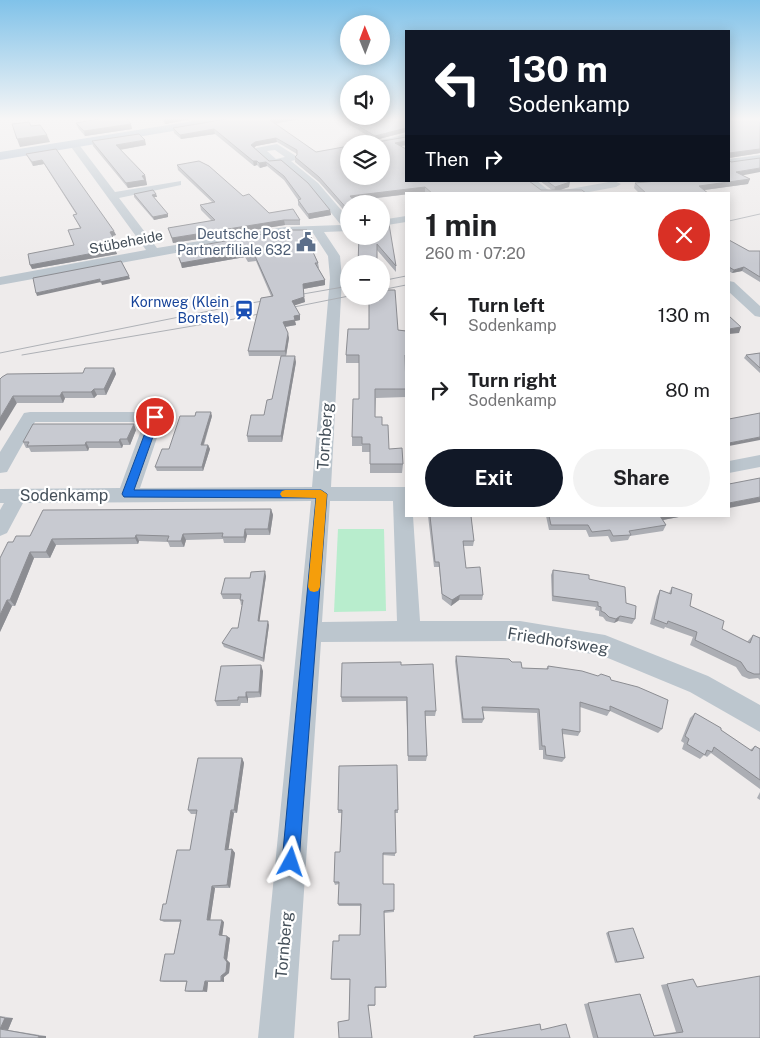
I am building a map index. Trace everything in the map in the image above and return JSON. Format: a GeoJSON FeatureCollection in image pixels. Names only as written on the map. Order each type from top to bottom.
{"type":"FeatureCollection","features":[{"type":"Feature","properties":{"kind":"street"},"geometry":{"type":"LineString","coordinates":[[90,166],[153,251]]}},
{"type":"Feature","properties":{"kind":"street"},"geometry":{"type":"LineString","coordinates":[[292,166],[314,185],[340,217]]}},
{"type":"Feature","properties":{"kind":"street"},"geometry":{"type":"LineString","coordinates":[[110,194],[175,181]]}},
{"type":"Feature","properties":{"kind":"street"},"geometry":{"type":"LineString","coordinates":[[531,182],[545,192]]}},
{"type":"Feature","properties":{"kind":"street"},"geometry":{"type":"LineString","coordinates":[[569,192],[614,183]]}},
{"type":"Feature","properties":{"kind":"street"},"geometry":{"type":"LineString","coordinates":[[390,222],[405,219]]}},
{"type":"Feature","properties":{"kind":"street","name":"Stübeheide"},"geometry":{"type":"LineString","coordinates":[[0,282],[153,251],[285,230],[340,228]]}},
{"type":"Feature","properties":{"kind":"street","name":"Tornberg"},"geometry":{"type":"LineString","coordinates":[[276,1038],[321,494],[336,278],[334,256],[316,229]]}},
{"type":"Feature","properties":{"kind":"street"},"geometry":{"type":"LineString","coordinates":[[730,286],[760,313]]}},
{"type":"Feature","properties":{"kind":"street","name":"Sodenkamp"},"geometry":{"type":"LineString","coordinates":[[0,467],[30,417],[155,417],[128,494]]}},
{"type":"Feature","properties":{"kind":"street"},"geometry":{"type":"LineString","coordinates":[[730,467],[760,461]]}},
{"type":"Feature","properties":{"kind":"street"},"geometry":{"type":"LineString","coordinates":[[404,494],[409,631]]}},
{"type":"Feature","properties":{"kind":"street","name":"Sodenkamp"},"geometry":{"type":"LineString","coordinates":[[9,495],[404,494]]}},
{"type":"Feature","properties":{"kind":"street"},"geometry":{"type":"LineString","coordinates":[[0,528],[9,495]]}},
{"type":"Feature","properties":{"kind":"street","name":"Friedhofsweg"},"geometry":{"type":"LineString","coordinates":[[310,632],[520,632],[605,646],[699,684],[760,719]]}},
{"type":"Feature","properties":{"kind":"green space"},"geometry":{"type":"Polygon","coordinates":[[[338,529],[384,529],[386,611],[334,612],[338,529]]]}},
{"type":"Feature","properties":{"kind":"building"},"geometry":{"type":"Polygon","coordinates":[[[46,166],[68,166],[114,231],[110,232],[114,239],[110,239],[115,249],[30,265],[28,254],[74,245],[68,230],[81,228],[73,215],[77,214],[46,166]]]}},
{"type":"Feature","properties":{"kind":"building"},"geometry":{"type":"Polygon","coordinates":[[[113,166],[137,166],[145,175],[142,176],[145,180],[126,183],[113,166]]]}},
{"type":"Feature","properties":{"kind":"building"},"geometry":{"type":"Polygon","coordinates":[[[178,166],[209,166],[243,196],[249,194],[269,213],[293,209],[300,220],[284,220],[172,238],[168,228],[215,220],[200,205],[215,202],[178,166]]]}},
{"type":"Feature","properties":{"kind":"building"},"geometry":{"type":"Polygon","coordinates":[[[272,166],[289,166],[308,183],[330,210],[308,214],[298,200],[301,199],[284,176],[272,166]]]}},
{"type":"Feature","properties":{"kind":"building"},"geometry":{"type":"Polygon","coordinates":[[[306,166],[340,166],[340,185],[390,185],[390,166],[405,166],[405,182],[530,182],[541,190],[582,190],[584,192],[431,192],[425,187],[358,195],[340,195],[340,201],[319,177],[306,166]]]}},
{"type":"Feature","properties":{"kind":"building"},"geometry":{"type":"Polygon","coordinates":[[[730,166],[760,166],[760,168],[736,172],[750,179],[730,182],[730,166]]]}},
{"type":"Feature","properties":{"kind":"building"},"geometry":{"type":"Polygon","coordinates":[[[548,182],[570,182],[555,187],[548,182]]]}},
{"type":"Feature","properties":{"kind":"building"},"geometry":{"type":"Polygon","coordinates":[[[728,182],[699,186],[706,192],[645,192],[635,183],[728,182]]]}},
{"type":"Feature","properties":{"kind":"building"},"geometry":{"type":"Polygon","coordinates":[[[153,190],[156,194],[152,195],[168,214],[153,217],[134,194],[153,190]]]}},
{"type":"Feature","properties":{"kind":"building"},"geometry":{"type":"Polygon","coordinates":[[[285,230],[307,230],[313,240],[308,241],[318,263],[315,263],[325,280],[303,284],[304,297],[292,301],[300,315],[294,316],[295,320],[283,322],[288,333],[285,351],[248,351],[261,298],[273,296],[255,256],[247,257],[244,252],[181,263],[176,250],[285,230]]]}},
{"type":"Feature","properties":{"kind":"building"},"geometry":{"type":"Polygon","coordinates":[[[390,230],[396,266],[390,259],[390,255],[386,255],[378,245],[390,245],[390,230]]]}},
{"type":"Feature","properties":{"kind":"building"},"geometry":{"type":"Polygon","coordinates":[[[730,241],[749,251],[760,251],[760,277],[744,267],[734,270],[730,268],[730,241]]]}},
{"type":"Feature","properties":{"kind":"building"},"geometry":{"type":"Polygon","coordinates":[[[359,245],[377,245],[377,255],[358,255],[359,245]]]}},
{"type":"Feature","properties":{"kind":"building"},"geometry":{"type":"Polygon","coordinates":[[[121,261],[129,276],[100,282],[100,279],[36,293],[33,278],[121,261]]]}},
{"type":"Feature","properties":{"kind":"building"},"geometry":{"type":"Polygon","coordinates":[[[390,290],[395,290],[398,330],[405,331],[405,389],[375,389],[375,417],[382,417],[382,425],[388,425],[389,449],[402,448],[403,464],[370,464],[370,444],[362,444],[362,437],[352,437],[353,399],[359,399],[359,355],[346,355],[348,329],[369,329],[369,305],[390,305],[390,290]]]}},
{"type":"Feature","properties":{"kind":"building"},"geometry":{"type":"Polygon","coordinates":[[[730,317],[741,327],[730,329],[730,317]]]}},
{"type":"Feature","properties":{"kind":"building"},"geometry":{"type":"Polygon","coordinates":[[[760,353],[760,368],[746,355],[760,353]]]}},
{"type":"Feature","properties":{"kind":"building"},"geometry":{"type":"Polygon","coordinates":[[[281,356],[295,356],[281,436],[247,436],[251,415],[264,415],[267,400],[272,399],[281,356]]]}},
{"type":"Feature","properties":{"kind":"building"},"geometry":{"type":"Polygon","coordinates":[[[85,368],[114,368],[104,389],[94,389],[91,392],[62,392],[60,396],[13,396],[0,418],[0,379],[7,374],[83,373],[85,368]]]}},
{"type":"Feature","properties":{"kind":"building"},"geometry":{"type":"Polygon","coordinates":[[[196,412],[211,412],[201,445],[208,445],[202,467],[155,467],[162,449],[169,449],[180,416],[195,416],[196,412]]]}},
{"type":"Feature","properties":{"kind":"building"},"geometry":{"type":"Polygon","coordinates":[[[760,413],[760,437],[730,443],[730,419],[760,413]]]}},
{"type":"Feature","properties":{"kind":"building"},"geometry":{"type":"Polygon","coordinates":[[[33,424],[134,424],[127,439],[120,439],[119,442],[86,442],[85,445],[27,446],[29,442],[23,442],[33,424]]]}},
{"type":"Feature","properties":{"kind":"building"},"geometry":{"type":"Polygon","coordinates":[[[760,478],[760,497],[730,503],[730,484],[760,478]]]}},
{"type":"Feature","properties":{"kind":"building"},"geometry":{"type":"Polygon","coordinates":[[[271,509],[268,529],[245,529],[244,537],[222,537],[223,533],[183,534],[181,541],[167,541],[169,536],[136,535],[135,538],[52,539],[46,552],[30,552],[10,600],[7,600],[0,615],[0,558],[8,542],[13,542],[16,536],[30,536],[43,510],[271,509]]]}},
{"type":"Feature","properties":{"kind":"building"},"geometry":{"type":"Polygon","coordinates":[[[430,517],[471,517],[474,541],[463,541],[466,568],[480,567],[483,595],[460,595],[452,600],[442,594],[439,562],[435,562],[430,517]]]}},
{"type":"Feature","properties":{"kind":"building"},"geometry":{"type":"Polygon","coordinates":[[[549,517],[661,517],[666,525],[629,531],[631,535],[613,536],[610,530],[592,532],[588,525],[551,525],[549,517]]]}},
{"type":"Feature","properties":{"kind":"building"},"geometry":{"type":"Polygon","coordinates":[[[553,570],[589,575],[589,579],[625,587],[626,603],[636,606],[635,619],[620,616],[616,619],[609,617],[601,611],[598,602],[553,596],[553,570]]]}},
{"type":"Feature","properties":{"kind":"building"},"geometry":{"type":"Polygon","coordinates":[[[265,571],[258,621],[268,621],[263,658],[222,643],[232,628],[238,628],[243,600],[240,600],[241,594],[221,594],[225,578],[250,578],[251,572],[265,571]]]}},
{"type":"Feature","properties":{"kind":"building"},"geometry":{"type":"Polygon","coordinates":[[[672,587],[692,594],[690,606],[724,621],[722,629],[750,643],[753,635],[760,638],[760,674],[747,671],[741,662],[695,640],[697,632],[668,621],[667,624],[654,619],[660,590],[671,594],[672,587]]]}},
{"type":"Feature","properties":{"kind":"building"},"geometry":{"type":"Polygon","coordinates":[[[456,656],[509,659],[512,662],[521,662],[522,668],[548,669],[548,666],[610,677],[611,680],[638,687],[668,700],[662,729],[610,706],[610,711],[580,702],[580,732],[562,729],[565,758],[546,755],[545,746],[542,746],[539,709],[482,707],[484,719],[463,719],[456,656]]]}},
{"type":"Feature","properties":{"kind":"building"},"geometry":{"type":"Polygon","coordinates":[[[401,662],[401,665],[433,664],[436,711],[425,711],[427,756],[408,756],[407,697],[341,697],[342,663],[401,662]]]}},
{"type":"Feature","properties":{"kind":"building"},"geometry":{"type":"Polygon","coordinates":[[[261,665],[259,692],[246,692],[246,697],[238,697],[238,700],[215,701],[221,666],[261,665]]]}},
{"type":"Feature","properties":{"kind":"building"},"geometry":{"type":"Polygon","coordinates":[[[695,713],[721,728],[721,730],[752,751],[755,746],[760,749],[760,780],[714,747],[712,752],[707,750],[705,755],[687,744],[689,739],[685,736],[695,713]]]}},
{"type":"Feature","properties":{"kind":"building"},"geometry":{"type":"Polygon","coordinates":[[[198,758],[242,758],[234,810],[231,810],[225,850],[232,849],[227,885],[212,886],[207,920],[222,920],[219,935],[227,936],[224,958],[227,962],[226,972],[221,976],[221,981],[205,981],[203,991],[185,991],[187,981],[160,981],[165,954],[174,954],[181,920],[160,920],[163,904],[166,904],[177,850],[190,850],[197,810],[188,810],[198,758]]]}},
{"type":"Feature","properties":{"kind":"building"},"geometry":{"type":"Polygon","coordinates":[[[397,765],[398,810],[395,810],[396,853],[383,853],[383,884],[394,884],[394,910],[384,911],[386,987],[375,987],[375,1005],[368,1005],[372,1038],[339,1038],[338,1022],[349,1020],[350,979],[331,979],[333,941],[339,941],[339,935],[360,935],[361,904],[338,904],[339,882],[334,882],[335,852],[340,852],[342,810],[338,810],[339,766],[397,765]]]}},
{"type":"Feature","properties":{"kind":"building"},"geometry":{"type":"Polygon","coordinates":[[[633,928],[644,958],[617,962],[608,932],[633,928]]]}},
{"type":"Feature","properties":{"kind":"building"},"geometry":{"type":"Polygon","coordinates":[[[760,976],[760,1038],[598,1038],[588,1003],[640,994],[654,1036],[683,1032],[667,984],[693,979],[697,987],[760,976]]]}},
{"type":"Feature","properties":{"kind":"building"},"geometry":{"type":"Polygon","coordinates":[[[0,1017],[5,1018],[0,1029],[0,1017]]]}},
{"type":"Feature","properties":{"kind":"building"},"geometry":{"type":"Polygon","coordinates":[[[540,1024],[541,1030],[566,1024],[570,1038],[474,1038],[474,1036],[540,1024]]]}},
{"type":"Feature","properties":{"kind":"building"},"geometry":{"type":"Polygon","coordinates":[[[0,1029],[39,1036],[38,1038],[0,1038],[0,1029]]]}},
{"type":"Feature","properties":{"kind":"tram line"},"geometry":{"type":"LineString","coordinates":[[730,221],[760,214]]}},
{"type":"Feature","properties":{"kind":"tram line"},"geometry":{"type":"LineString","coordinates":[[390,279],[405,276]]}},
{"type":"Feature","properties":{"kind":"tram line"},"geometry":{"type":"LineString","coordinates":[[390,288],[405,285]]}},
{"type":"Feature","properties":{"kind":"tram line"},"geometry":{"type":"LineString","coordinates":[[0,353],[234,306],[340,288]]}},
{"type":"Feature","properties":{"kind":"tram line"},"geometry":{"type":"LineString","coordinates":[[22,355],[234,319],[340,298]]}},
{"type":"Feature","properties":{"kind":"slow traffic"},"geometry":{"type":"LineString","coordinates":[[285,494],[321,494],[314,587]]}},
{"type":"Feature","properties":{"kind":"place","name":"Deutsche Post Partnerfiliale 632"},"geometry":{"type":"Point","coordinates":[306,242]}},
{"type":"Feature","properties":{"kind":"place","name":"Kornweg (Klein Borstel)"},"geometry":{"type":"Point","coordinates":[244,310]}},
{"type":"Feature","properties":{"kind":"route"},"geometry":{"type":"LineString","coordinates":[[155,417],[128,494],[321,494],[291,862]]}}]}
